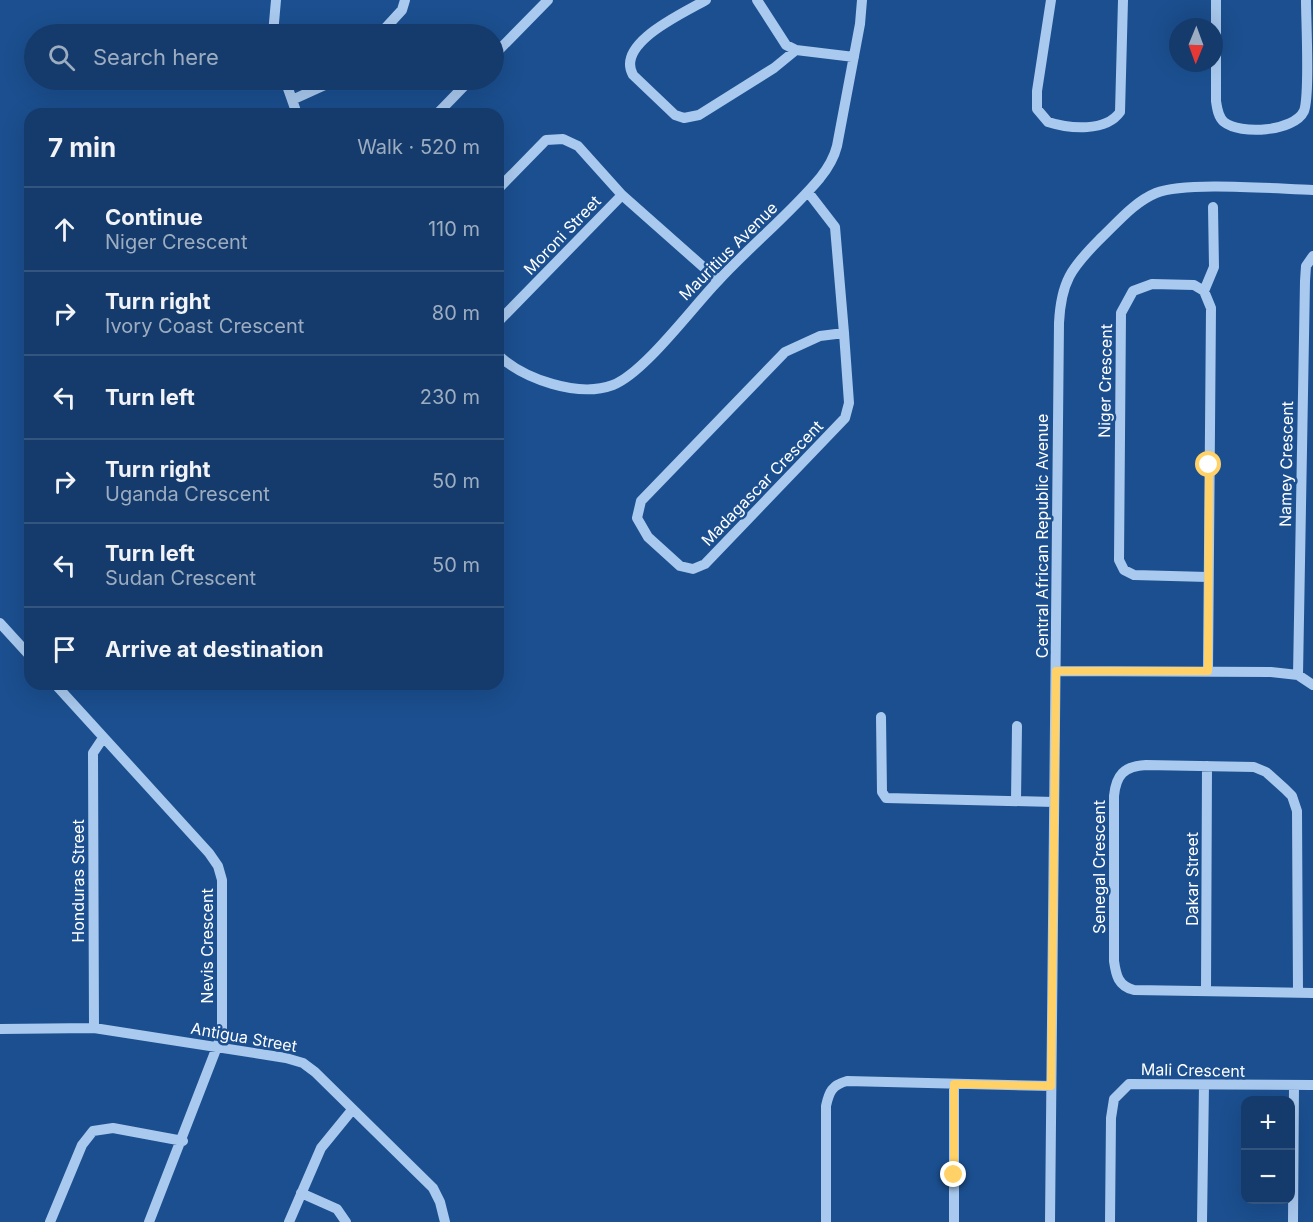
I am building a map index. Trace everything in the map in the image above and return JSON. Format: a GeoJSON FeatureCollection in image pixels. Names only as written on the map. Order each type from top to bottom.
{"type":"FeatureCollection","features":[{"type":"Feature","properties":{"kind":"street"},"geometry":{"type":"LineString","coordinates":[[274,24],[276,0]]}},
{"type":"Feature","properties":{"kind":"street"},"geometry":{"type":"LineString","coordinates":[[389,24],[402,10],[405,0]]}},
{"type":"Feature","properties":{"kind":"street"},"geometry":{"type":"LineString","coordinates":[[504,46],[548,0]]}},
{"type":"Feature","properties":{"kind":"street"},"geometry":{"type":"LineString","coordinates":[[706,0],[651,33],[638,45],[630,57],[629,67],[633,75],[675,115],[684,118],[699,114],[774,68],[795,50]]}},
{"type":"Feature","properties":{"kind":"street"},"geometry":{"type":"LineString","coordinates":[[757,0],[780,40],[795,50],[854,57]]}},
{"type":"Feature","properties":{"kind":"street","name":"Mauritius Avenue"},"geometry":{"type":"LineString","coordinates":[[504,360],[521,373],[543,381],[592,388],[615,384],[638,368],[718,280],[808,192],[834,155],[854,57],[862,0]]}},
{"type":"Feature","properties":{"kind":"street"},"geometry":{"type":"LineString","coordinates":[[1051,0],[1037,91],[1037,109],[1048,122],[1086,126],[1107,124],[1120,112],[1123,0]]}},
{"type":"Feature","properties":{"kind":"street"},"geometry":{"type":"LineString","coordinates":[[1216,0],[1216,101],[1219,116],[1227,124],[1236,127],[1271,129],[1289,125],[1302,114],[1305,107],[1306,0]]}},
{"type":"Feature","properties":{"kind":"street"},"geometry":{"type":"LineString","coordinates":[[289,90],[295,108]]}},
{"type":"Feature","properties":{"kind":"street"},"geometry":{"type":"LineString","coordinates":[[292,99],[313,90]]}},
{"type":"Feature","properties":{"kind":"street"},"geometry":{"type":"LineString","coordinates":[[443,108],[460,90]]}},
{"type":"Feature","properties":{"kind":"street"},"geometry":{"type":"LineString","coordinates":[[504,183],[546,140],[556,138],[568,140],[578,146],[622,195],[718,280]]}},
{"type":"Feature","properties":{"kind":"street","name":"Central African Republic Avenue"},"geometry":{"type":"LineString","coordinates":[[1050,1222],[1059,323],[1062,294],[1068,275],[1080,259],[1134,207],[1155,193],[1183,188],[1313,190]]}},
{"type":"Feature","properties":{"kind":"street","name":"Madagascar Crescent"},"geometry":{"type":"LineString","coordinates":[[808,192],[835,227],[844,333],[849,403],[845,418],[705,564],[693,568],[677,564],[639,526],[636,514],[641,501],[785,352],[820,336],[844,333]]}},
{"type":"Feature","properties":{"kind":"street","name":"Moroni Street"},"geometry":{"type":"LineString","coordinates":[[504,316],[622,195]]}},
{"type":"Feature","properties":{"kind":"street"},"geometry":{"type":"LineString","coordinates":[[1208,671],[1211,308],[1204,291],[1214,267],[1214,207]]}},
{"type":"Feature","properties":{"kind":"street","name":"Namey Crescent"},"geometry":{"type":"LineString","coordinates":[[1298,675],[1305,281],[1306,266],[1313,256]]}},
{"type":"Feature","properties":{"kind":"street","name":"Niger Crescent"},"geometry":{"type":"LineString","coordinates":[[1204,291],[1186,284],[1146,285],[1133,291],[1123,304],[1120,321],[1118,554],[1124,570],[1134,575],[1209,577]]}},
{"type":"Feature","properties":{"kind":"street"},"geometry":{"type":"LineString","coordinates":[[0,623],[24,649]]}},
{"type":"Feature","properties":{"kind":"street"},"geometry":{"type":"LineString","coordinates":[[1056,671],[1208,671],[1298,675],[1313,685]]}},
{"type":"Feature","properties":{"kind":"street","name":"Nevis Crescent"},"geometry":{"type":"LineString","coordinates":[[60,690],[218,866],[223,891],[222,1031],[183,1141],[149,1222]]}},
{"type":"Feature","properties":{"kind":"street"},"geometry":{"type":"LineString","coordinates":[[881,717],[882,792],[886,798],[1054,802]]}},
{"type":"Feature","properties":{"kind":"street"},"geometry":{"type":"LineString","coordinates":[[1016,801],[1017,726]]}},
{"type":"Feature","properties":{"kind":"street","name":"Honduras Street"},"geometry":{"type":"LineString","coordinates":[[94,1028],[92,755],[95,746],[103,738]]}},
{"type":"Feature","properties":{"kind":"street","name":"Senegal Crescent"},"geometry":{"type":"LineString","coordinates":[[1298,992],[1298,824],[1295,803],[1285,789],[1261,769],[1146,765],[1130,767],[1119,774],[1114,796],[1114,961],[1118,980],[1134,990],[1313,993]]}},
{"type":"Feature","properties":{"kind":"street","name":"Dakar Street"},"geometry":{"type":"LineString","coordinates":[[1206,991],[1207,766]]}},
{"type":"Feature","properties":{"kind":"street","name":"Antigua Street"},"geometry":{"type":"LineString","coordinates":[[0,1029],[94,1028],[216,1046],[303,1063],[433,1188],[440,1202],[444,1222]]}},
{"type":"Feature","properties":{"kind":"street"},"geometry":{"type":"LineString","coordinates":[[826,1222],[826,1106],[832,1088],[847,1082],[1051,1086]]}},
{"type":"Feature","properties":{"kind":"street"},"geometry":{"type":"LineString","coordinates":[[954,1084],[954,1222]]}},
{"type":"Feature","properties":{"kind":"street","name":"Mali Crescent"},"geometry":{"type":"LineString","coordinates":[[1110,1222],[1111,1118],[1114,1099],[1130,1084],[1313,1085]]}},
{"type":"Feature","properties":{"kind":"street"},"geometry":{"type":"LineString","coordinates":[[1202,1222],[1204,1085]]}},
{"type":"Feature","properties":{"kind":"street"},"geometry":{"type":"LineString","coordinates":[[1293,1222],[1294,1085]]}},
{"type":"Feature","properties":{"kind":"street"},"geometry":{"type":"LineString","coordinates":[[289,1222],[321,1148],[352,1110]]}},
{"type":"Feature","properties":{"kind":"street"},"geometry":{"type":"LineString","coordinates":[[50,1222],[82,1145],[93,1131],[113,1128],[183,1141]]}},
{"type":"Feature","properties":{"kind":"street"},"geometry":{"type":"LineString","coordinates":[[301,1193],[337,1209],[346,1222]]}},
{"type":"Feature","properties":{"kind":"route"},"geometry":{"type":"LineString","coordinates":[[954,1175],[954,1084],[1051,1086],[1056,671],[1208,671],[1209,465]]}}]}
